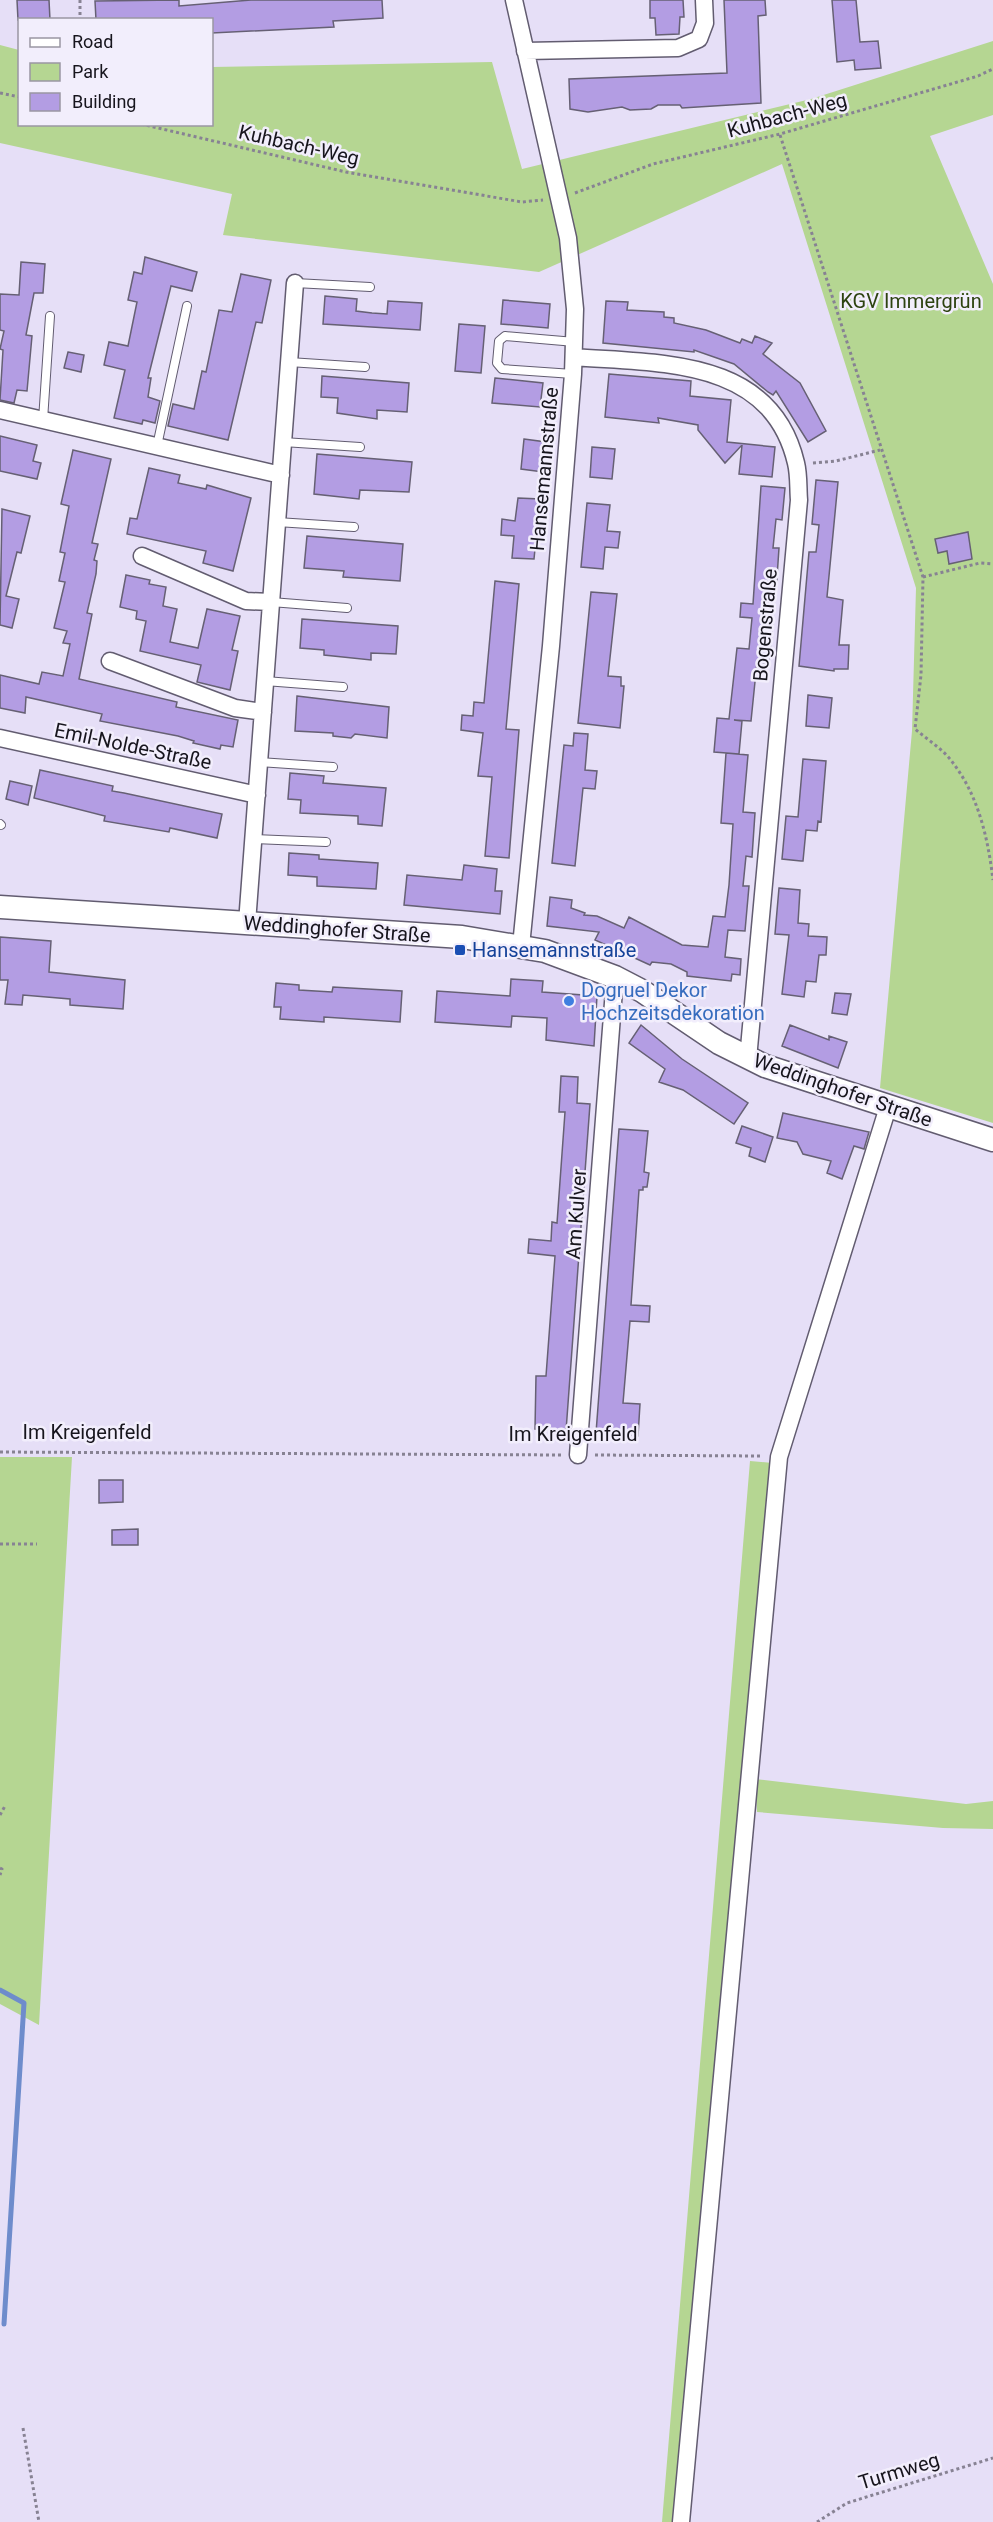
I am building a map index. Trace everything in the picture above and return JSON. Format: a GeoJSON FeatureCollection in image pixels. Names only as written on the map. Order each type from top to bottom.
{"type":"FeatureCollection","features":[{"type":"Feature","properties":{"kind":"street","name":"Hansemannstraße"},"geometry":{"type":"LineString","coordinates":[[514,0],[568,238],[575,309],[573,374],[551,646],[521,946]]}},
{"type":"Feature","properties":{"kind":"street"},"geometry":{"type":"LineString","coordinates":[[525,51],[678,48],[699,39],[705,23],[704,0]]}},
{"type":"Feature","properties":{"kind":"street"},"geometry":{"type":"LineString","coordinates":[[248,923],[295,283]]}},
{"type":"Feature","properties":{"kind":"street","name":"Bogenstraße"},"geometry":{"type":"LineString","coordinates":[[574,349],[693,367],[720,375],[744,387],[768,409],[786,434],[796,464],[798,500],[748,1059]]}},
{"type":"Feature","properties":{"kind":"street"},"geometry":{"type":"LineString","coordinates":[[0,410],[281,475]]}},
{"type":"Feature","properties":{"kind":"street"},"geometry":{"type":"LineString","coordinates":[[142,556],[246,601],[271,602]]}},
{"type":"Feature","properties":{"kind":"street"},"geometry":{"type":"LineString","coordinates":[[110,661],[235,708],[263,712]]}},
{"type":"Feature","properties":{"kind":"street","name":"Emil-Nolde-Straße"},"geometry":{"type":"LineString","coordinates":[[0,738],[257,795]]}},
{"type":"Feature","properties":{"kind":"street","name":"Weddinghofer Straße"},"geometry":{"type":"LineString","coordinates":[[0,908],[462,937],[521,946],[572,960],[615,977],[642,991],[748,1059],[782,1073],[993,1140]]}},
{"type":"Feature","properties":{"kind":"street","name":"Am Kulver"},"geometry":{"type":"LineString","coordinates":[[578,1455],[615,977]]}},
{"type":"Feature","properties":{"kind":"street"},"geometry":{"type":"LineString","coordinates":[[681,2522],[779,1457],[888,1107]]}},
{"type":"Feature","properties":{"kind":"lane"},"geometry":{"type":"LineString","coordinates":[[295,283],[370,287]]}},
{"type":"Feature","properties":{"kind":"lane"},"geometry":{"type":"LineString","coordinates":[[157,446],[188,306]]}},
{"type":"Feature","properties":{"kind":"lane"},"geometry":{"type":"LineString","coordinates":[[43,420],[50,316]]}},
{"type":"Feature","properties":{"kind":"lane"},"geometry":{"type":"LineString","coordinates":[[573,374],[502,369],[497,363],[499,340],[505,336],[574,349]]}},
{"type":"Feature","properties":{"kind":"lane"},"geometry":{"type":"LineString","coordinates":[[289,362],[366,367]]}},
{"type":"Feature","properties":{"kind":"lane"},"geometry":{"type":"LineString","coordinates":[[283,442],[360,447]]}},
{"type":"Feature","properties":{"kind":"lane"},"geometry":{"type":"LineString","coordinates":[[277,522],[354,527]]}},
{"type":"Feature","properties":{"kind":"lane"},"geometry":{"type":"LineString","coordinates":[[271,602],[347,608]]}},
{"type":"Feature","properties":{"kind":"lane"},"geometry":{"type":"LineString","coordinates":[[265,681],[343,687]]}},
{"type":"Feature","properties":{"kind":"lane"},"geometry":{"type":"LineString","coordinates":[[259,762],[333,767]]}},
{"type":"Feature","properties":{"kind":"lane"},"geometry":{"type":"LineString","coordinates":[[254,839],[326,842]]}},
{"type":"Feature","properties":{"kind":"path"},"geometry":{"type":"LineString","coordinates":[[80,0],[80,18]]}},
{"type":"Feature","properties":{"kind":"path","name":"Kuhbach-Weg"},"geometry":{"type":"LineString","coordinates":[[588,188],[653,164],[780,135],[978,76],[993,69]]}},
{"type":"Feature","properties":{"kind":"path"},"geometry":{"type":"LineString","coordinates":[[0,93],[18,97]]}},
{"type":"Feature","properties":{"kind":"path","name":"Kuhbach-Weg"},"geometry":{"type":"LineString","coordinates":[[150,126],[346,172],[522,202]]}},
{"type":"Feature","properties":{"kind":"path"},"geometry":{"type":"LineString","coordinates":[[780,135],[880,450],[923,577],[921,675],[915,729],[953,762],[973,795],[989,844],[993,880]]}},
{"type":"Feature","properties":{"kind":"path"},"geometry":{"type":"LineString","coordinates":[[796,464],[836,461],[880,450]]}},
{"type":"Feature","properties":{"kind":"path"},"geometry":{"type":"LineString","coordinates":[[923,577],[980,563],[993,564]]}},
{"type":"Feature","properties":{"kind":"path","name":"Im Kreigenfeld"},"geometry":{"type":"LineString","coordinates":[[0,1452],[779,1457]]}},
{"type":"Feature","properties":{"kind":"path"},"geometry":{"type":"LineString","coordinates":[[0,1544],[37,1544]]}},
{"type":"Feature","properties":{"kind":"path"},"geometry":{"type":"LineString","coordinates":[[0,1815],[4,1806]]}},
{"type":"Feature","properties":{"kind":"path"},"geometry":{"type":"LineString","coordinates":[[0,1868],[2,1869],[0,1875]]}},
{"type":"Feature","properties":{"kind":"path"},"geometry":{"type":"LineString","coordinates":[[23,2428],[39,2522]]}},
{"type":"Feature","properties":{"kind":"path","name":"Turmweg"},"geometry":{"type":"LineString","coordinates":[[817,2522],[847,2503],[993,2458]]}},
{"type":"Feature","properties":{"kind":"green space","name":"KGV Immergrün"},"geometry":{"type":"Polygon","coordinates":[[[993,41],[993,115],[930,136],[993,284],[993,1123],[880,1088],[912,731],[916,588],[782,164],[539,272],[223,235],[232,194],[0,143],[0,45],[18,50],[18,126],[213,126],[213,67],[492,62],[522,169],[811,99],[993,41]]]}},
{"type":"Feature","properties":{"kind":"green space"},"geometry":{"type":"Polygon","coordinates":[[[0,1457],[72,1457],[39,2025],[0,2004],[0,1457]]]}},
{"type":"Feature","properties":{"kind":"green space"},"geometry":{"type":"Polygon","coordinates":[[[750,1461],[773,1463],[675,2522],[662,2522],[750,1461]]]}},
{"type":"Feature","properties":{"kind":"green space"},"geometry":{"type":"Polygon","coordinates":[[[755,1779],[966,1804],[993,1801],[993,1829],[943,1828],[757,1812],[755,1779]]]}},
{"type":"Feature","properties":{"kind":"building"},"geometry":{"type":"Polygon","coordinates":[[[17,0],[49,0],[50,18],[18,18],[18,20],[17,0]]]}},
{"type":"Feature","properties":{"kind":"building"},"geometry":{"type":"Polygon","coordinates":[[[179,0],[179,6],[251,0],[382,0],[383,18],[333,21],[334,27],[213,33],[213,18],[96,18],[95,1],[179,0]]]}},
{"type":"Feature","properties":{"kind":"building"},"geometry":{"type":"Polygon","coordinates":[[[650,0],[683,0],[684,17],[680,17],[679,34],[656,35],[655,18],[650,18],[650,0]]]}},
{"type":"Feature","properties":{"kind":"building"},"geometry":{"type":"Polygon","coordinates":[[[724,0],[765,0],[766,15],[758,16],[761,103],[682,108],[680,105],[658,105],[651,109],[630,110],[622,107],[588,112],[570,109],[569,79],[727,73],[724,0]]]}},
{"type":"Feature","properties":{"kind":"building"},"geometry":{"type":"Polygon","coordinates":[[[832,0],[856,0],[860,42],[878,41],[881,68],[855,70],[854,60],[837,62],[832,0]]]}},
{"type":"Feature","properties":{"kind":"building"},"geometry":{"type":"Polygon","coordinates":[[[145,257],[197,272],[192,291],[171,286],[148,378],[151,378],[148,397],[160,401],[155,423],[143,420],[142,424],[114,418],[125,370],[104,365],[109,342],[128,346],[137,302],[128,300],[134,272],[142,274],[145,257]]]}},
{"type":"Feature","properties":{"kind":"building"},"geometry":{"type":"Polygon","coordinates":[[[21,262],[45,264],[43,293],[34,293],[26,335],[32,336],[27,391],[17,390],[14,403],[0,400],[3,350],[0,349],[4,331],[0,330],[0,294],[19,295],[21,262]]]}},
{"type":"Feature","properties":{"kind":"building"},"geometry":{"type":"Polygon","coordinates":[[[241,274],[271,280],[262,323],[256,322],[228,440],[168,426],[173,404],[194,409],[202,371],[206,372],[219,310],[232,312],[241,274]]]}},
{"type":"Feature","properties":{"kind":"building"},"geometry":{"type":"Polygon","coordinates":[[[325,296],[357,299],[356,311],[372,313],[387,314],[388,301],[422,303],[420,330],[323,324],[325,296]]]}},
{"type":"Feature","properties":{"kind":"building"},"geometry":{"type":"Polygon","coordinates":[[[503,300],[550,304],[548,328],[501,324],[503,300]]]}},
{"type":"Feature","properties":{"kind":"building"},"geometry":{"type":"Polygon","coordinates":[[[606,301],[628,302],[627,310],[664,312],[664,317],[674,318],[674,323],[706,330],[740,343],[742,339],[752,343],[755,336],[772,343],[763,354],[800,383],[826,431],[808,442],[776,391],[773,395],[768,392],[734,364],[694,350],[694,352],[603,343],[606,301]]]}},
{"type":"Feature","properties":{"kind":"building"},"geometry":{"type":"Polygon","coordinates":[[[459,324],[485,326],[481,373],[455,371],[459,324]]]}},
{"type":"Feature","properties":{"kind":"building"},"geometry":{"type":"Polygon","coordinates":[[[68,352],[84,355],[81,372],[64,368],[68,352]]]}},
{"type":"Feature","properties":{"kind":"building"},"geometry":{"type":"Polygon","coordinates":[[[609,374],[691,381],[690,396],[731,400],[727,442],[775,447],[772,477],[739,474],[742,445],[725,463],[698,430],[698,425],[658,418],[659,423],[605,417],[609,374]]]}},
{"type":"Feature","properties":{"kind":"building"},"geometry":{"type":"Polygon","coordinates":[[[322,376],[409,383],[407,412],[377,410],[377,419],[337,413],[338,398],[321,397],[322,376]]]}},
{"type":"Feature","properties":{"kind":"building"},"geometry":{"type":"Polygon","coordinates":[[[495,378],[543,383],[540,407],[492,403],[495,378]]]}},
{"type":"Feature","properties":{"kind":"building"},"geometry":{"type":"Polygon","coordinates":[[[0,436],[37,445],[33,461],[41,463],[37,479],[0,471],[0,436]]]}},
{"type":"Feature","properties":{"kind":"building"},"geometry":{"type":"Polygon","coordinates":[[[524,439],[546,442],[543,472],[521,469],[524,439]]]}},
{"type":"Feature","properties":{"kind":"building"},"geometry":{"type":"Polygon","coordinates":[[[592,447],[615,449],[612,479],[590,477],[592,447]]]}},
{"type":"Feature","properties":{"kind":"building"},"geometry":{"type":"Polygon","coordinates":[[[73,450],[111,459],[92,543],[98,544],[94,560],[97,561],[96,574],[87,613],[92,614],[79,679],[177,702],[176,707],[238,720],[233,747],[221,745],[220,749],[193,743],[194,741],[178,736],[100,721],[102,714],[26,697],[25,713],[0,708],[0,675],[39,684],[42,672],[63,676],[70,644],[63,643],[67,631],[54,628],[65,582],[59,581],[65,553],[60,552],[69,506],[61,504],[73,450]]]}},
{"type":"Feature","properties":{"kind":"building"},"geometry":{"type":"Polygon","coordinates":[[[317,454],[412,462],[409,492],[360,490],[359,499],[314,494],[317,454]]]}},
{"type":"Feature","properties":{"kind":"building"},"geometry":{"type":"Polygon","coordinates":[[[149,468],[180,475],[178,483],[206,489],[207,485],[251,498],[233,571],[203,563],[206,551],[127,534],[130,518],[137,519],[149,468]]]}},
{"type":"Feature","properties":{"kind":"building"},"geometry":{"type":"Polygon","coordinates":[[[816,480],[838,482],[827,597],[843,600],[839,645],[849,645],[848,669],[834,669],[834,671],[799,666],[809,552],[816,552],[819,525],[812,524],[816,480]]]}},
{"type":"Feature","properties":{"kind":"building"},"geometry":{"type":"Polygon","coordinates":[[[761,486],[785,488],[782,520],[776,519],[773,548],[779,548],[776,592],[769,591],[767,619],[773,620],[769,663],[757,662],[751,721],[734,720],[742,721],[739,754],[714,752],[717,718],[729,719],[737,648],[749,649],[752,618],[740,617],[741,603],[753,604],[761,486]]]}},
{"type":"Feature","properties":{"kind":"building"},"geometry":{"type":"Polygon","coordinates":[[[518,498],[540,499],[534,559],[512,558],[514,536],[501,535],[502,519],[515,521],[518,498]]]}},
{"type":"Feature","properties":{"kind":"building"},"geometry":{"type":"Polygon","coordinates":[[[587,503],[610,505],[607,531],[620,532],[618,548],[605,547],[603,569],[581,567],[587,503]]]}},
{"type":"Feature","properties":{"kind":"building"},"geometry":{"type":"Polygon","coordinates":[[[2,509],[30,516],[21,553],[17,552],[6,596],[19,599],[12,628],[0,625],[2,509]]]}},
{"type":"Feature","properties":{"kind":"building"},"geometry":{"type":"Polygon","coordinates":[[[968,532],[972,559],[949,564],[947,551],[938,553],[935,539],[968,532]]]}},
{"type":"Feature","properties":{"kind":"building"},"geometry":{"type":"Polygon","coordinates":[[[307,536],[403,544],[400,581],[343,577],[344,571],[304,568],[307,536]]]}},
{"type":"Feature","properties":{"kind":"building"},"geometry":{"type":"Polygon","coordinates":[[[126,575],[150,580],[149,584],[166,587],[163,606],[177,609],[170,642],[198,648],[207,609],[240,616],[232,650],[238,651],[230,690],[197,682],[201,665],[140,651],[146,621],[136,619],[137,611],[120,607],[126,575]]]}},
{"type":"Feature","properties":{"kind":"building"},"geometry":{"type":"Polygon","coordinates":[[[495,581],[519,584],[506,729],[519,730],[509,858],[485,856],[492,777],[478,776],[483,733],[461,730],[462,715],[473,716],[474,702],[484,703],[495,581]]]}},
{"type":"Feature","properties":{"kind":"building"},"geometry":{"type":"Polygon","coordinates":[[[591,592],[617,594],[608,676],[621,677],[621,686],[624,686],[620,728],[578,723],[591,592]]]}},
{"type":"Feature","properties":{"kind":"building"},"geometry":{"type":"Polygon","coordinates":[[[302,619],[398,626],[396,654],[371,653],[371,660],[324,655],[324,650],[300,648],[302,619]]]}},
{"type":"Feature","properties":{"kind":"building"},"geometry":{"type":"Polygon","coordinates":[[[808,695],[832,698],[829,728],[806,726],[808,695]]]}},
{"type":"Feature","properties":{"kind":"building"},"geometry":{"type":"Polygon","coordinates":[[[297,696],[389,707],[387,738],[355,734],[351,738],[333,736],[333,733],[295,731],[297,696]]]}},
{"type":"Feature","properties":{"kind":"building"},"geometry":{"type":"Polygon","coordinates":[[[574,733],[588,734],[585,770],[597,771],[595,789],[583,788],[575,866],[552,863],[564,745],[573,746],[574,733]]]}},
{"type":"Feature","properties":{"kind":"building"},"geometry":{"type":"Polygon","coordinates":[[[726,753],[748,755],[743,812],[755,813],[752,857],[746,856],[743,886],[749,886],[745,931],[728,930],[725,957],[741,959],[740,975],[732,974],[731,981],[687,976],[687,972],[671,964],[652,962],[650,965],[595,940],[599,932],[547,926],[550,897],[572,900],[571,908],[585,913],[584,915],[597,916],[624,928],[629,917],[682,945],[708,947],[713,916],[725,917],[729,885],[733,824],[721,823],[726,753]]]}},
{"type":"Feature","properties":{"kind":"building"},"geometry":{"type":"Polygon","coordinates":[[[803,759],[826,761],[821,822],[818,821],[817,831],[806,830],[803,861],[782,859],[786,816],[798,817],[803,759]]]}},
{"type":"Feature","properties":{"kind":"building"},"geometry":{"type":"Polygon","coordinates":[[[40,770],[113,786],[112,791],[222,814],[217,838],[170,828],[169,832],[104,821],[105,816],[34,798],[40,770]]]}},
{"type":"Feature","properties":{"kind":"building"},"geometry":{"type":"Polygon","coordinates":[[[290,773],[324,776],[323,783],[386,788],[382,826],[358,824],[358,816],[300,813],[301,800],[288,799],[290,773]]]}},
{"type":"Feature","properties":{"kind":"building"},"geometry":{"type":"Polygon","coordinates":[[[10,781],[32,786],[28,805],[6,799],[10,781]]]}},
{"type":"Feature","properties":{"kind":"building"},"geometry":{"type":"Polygon","coordinates":[[[289,853],[319,855],[319,859],[378,863],[376,889],[317,886],[317,877],[288,875],[289,853]]]}},
{"type":"Feature","properties":{"kind":"building"},"geometry":{"type":"Polygon","coordinates":[[[464,865],[497,869],[495,891],[502,891],[500,914],[404,905],[407,875],[462,880],[464,865]]]}},
{"type":"Feature","properties":{"kind":"building"},"geometry":{"type":"Polygon","coordinates":[[[779,888],[800,890],[798,923],[809,924],[808,936],[827,937],[826,955],[819,955],[816,982],[806,981],[804,997],[782,994],[789,935],[775,934],[779,888]]]}},
{"type":"Feature","properties":{"kind":"building"},"geometry":{"type":"Polygon","coordinates":[[[0,937],[51,941],[49,972],[125,980],[123,1009],[70,1005],[70,999],[23,995],[22,1005],[5,1004],[8,980],[0,980],[0,937]]]}},
{"type":"Feature","properties":{"kind":"building"},"geometry":{"type":"Polygon","coordinates":[[[511,979],[543,981],[542,992],[597,996],[594,1046],[546,1040],[547,1018],[512,1016],[511,1027],[435,1022],[437,991],[510,996],[511,979]]]}},
{"type":"Feature","properties":{"kind":"building"},"geometry":{"type":"Polygon","coordinates":[[[276,983],[299,985],[299,990],[332,992],[333,987],[402,991],[400,1022],[324,1017],[324,1022],[280,1019],[281,1007],[274,1007],[276,983]]]}},
{"type":"Feature","properties":{"kind":"building"},"geometry":{"type":"Polygon","coordinates":[[[835,993],[851,994],[847,1015],[832,1013],[835,993]]]}},
{"type":"Feature","properties":{"kind":"building"},"geometry":{"type":"Polygon","coordinates":[[[641,1025],[682,1059],[748,1103],[734,1124],[683,1090],[659,1082],[665,1069],[629,1043],[641,1025]]]}},
{"type":"Feature","properties":{"kind":"building"},"geometry":{"type":"Polygon","coordinates":[[[790,1025],[829,1040],[829,1036],[847,1042],[838,1068],[782,1046],[790,1025]]]}},
{"type":"Feature","properties":{"kind":"building"},"geometry":{"type":"Polygon","coordinates":[[[561,1076],[578,1077],[577,1103],[590,1104],[566,1431],[535,1429],[536,1376],[546,1376],[555,1256],[528,1253],[529,1239],[551,1241],[552,1222],[557,1223],[565,1112],[559,1112],[561,1076]]]}},
{"type":"Feature","properties":{"kind":"building"},"geometry":{"type":"Polygon","coordinates":[[[783,1113],[869,1132],[864,1149],[854,1146],[842,1179],[827,1173],[831,1161],[803,1154],[797,1142],[777,1138],[783,1113]]]}},
{"type":"Feature","properties":{"kind":"building"},"geometry":{"type":"Polygon","coordinates":[[[742,1126],[773,1137],[765,1162],[749,1156],[751,1148],[736,1143],[742,1126]]]}},
{"type":"Feature","properties":{"kind":"building"},"geometry":{"type":"Polygon","coordinates":[[[619,1129],[648,1131],[644,1172],[649,1173],[647,1187],[639,1190],[631,1305],[650,1306],[649,1322],[630,1321],[623,1403],[640,1404],[638,1436],[596,1433],[619,1129]]]}},
{"type":"Feature","properties":{"kind":"building"},"geometry":{"type":"Polygon","coordinates":[[[99,1480],[123,1480],[123,1502],[99,1503],[99,1480]]]}},
{"type":"Feature","properties":{"kind":"building"},"geometry":{"type":"Polygon","coordinates":[[[138,1529],[138,1545],[112,1545],[112,1530],[138,1529]]]}},
{"type":"Feature","properties":{"kind":"waterway"},"geometry":{"type":"LineString","coordinates":[[0,1990],[24,2003],[4,2324]]}},
{"type":"Feature","properties":{"kind":"place","name":"Hansemannstraße"},"geometry":{"type":"Point","coordinates":[460,950]}},
{"type":"Feature","properties":{"kind":"place","name":"Dogruel Dekor Hochzeitsdekoration"},"geometry":{"type":"Point","coordinates":[569,1001]}}]}
